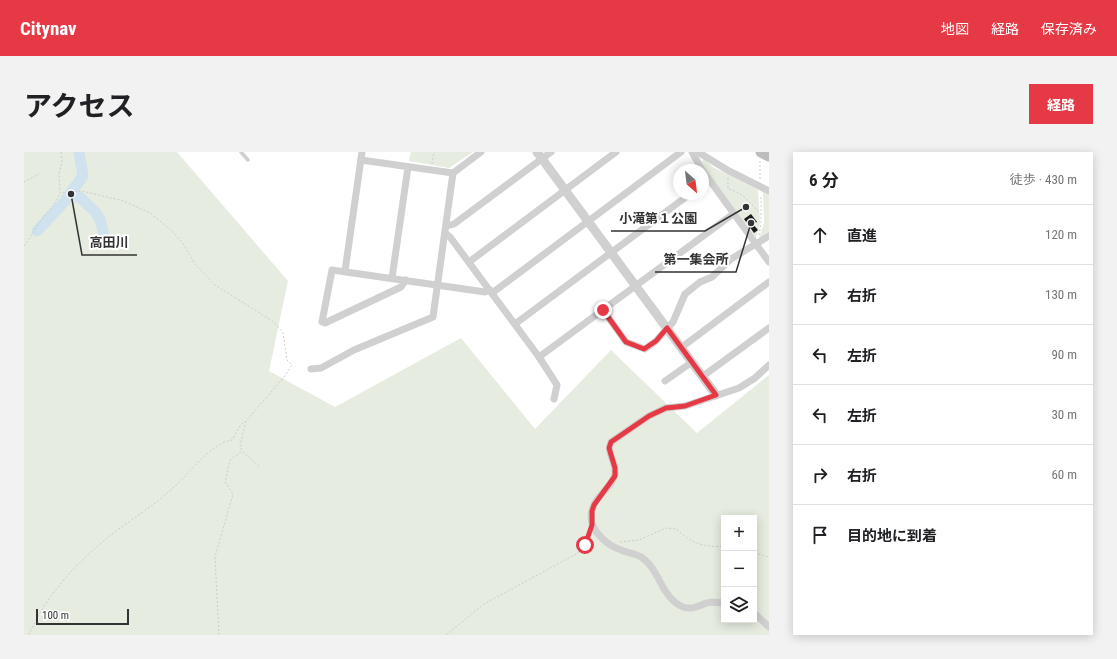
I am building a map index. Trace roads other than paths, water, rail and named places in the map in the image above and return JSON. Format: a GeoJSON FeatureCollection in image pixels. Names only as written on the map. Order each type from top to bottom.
{"type":"FeatureCollection","features":[{"type":"Feature","properties":{"kind":"street"},"geometry":{"type":"LineString","coordinates":[[345,271],[362,152]]}},
{"type":"Feature","properties":{"kind":"street"},"geometry":{"type":"LineString","coordinates":[[361,160],[453,173],[481,152]]}},
{"type":"Feature","properties":{"kind":"street"},"geometry":{"type":"LineString","coordinates":[[446,230],[539,155],[551,152]]}},
{"type":"Feature","properties":{"kind":"street"},"geometry":{"type":"LineString","coordinates":[[469,262],[616,152]]}},
{"type":"Feature","properties":{"kind":"street"},"geometry":{"type":"LineString","coordinates":[[406,280],[401,287],[325,323],[322,322],[332,270],[437,284],[484,292],[491,291],[589,221],[681,152]]}},
{"type":"Feature","properties":{"kind":"street"},"geometry":{"type":"LineString","coordinates":[[692,152],[698,164]]}},
{"type":"Feature","properties":{"kind":"street"},"geometry":{"type":"LineString","coordinates":[[698,152],[730,172],[769,191]]}},
{"type":"Feature","properties":{"kind":"street"},"geometry":{"type":"LineString","coordinates":[[539,155],[716,395]]}},
{"type":"Feature","properties":{"kind":"street"},"geometry":{"type":"LineString","coordinates":[[392,278],[408,167]]}},
{"type":"Feature","properties":{"kind":"street"},"geometry":{"type":"LineString","coordinates":[[311,369],[321,368],[354,350],[433,317],[453,173]]}},
{"type":"Feature","properties":{"kind":"street"},"geometry":{"type":"LineString","coordinates":[[709,186],[733,214],[769,262]]}},
{"type":"Feature","properties":{"kind":"street"},"geometry":{"type":"LineString","coordinates":[[515,324],[682,200]]}},
{"type":"Feature","properties":{"kind":"street"},"geometry":{"type":"LineString","coordinates":[[539,357],[733,214]]}},
{"type":"Feature","properties":{"kind":"street"},"geometry":{"type":"LineString","coordinates":[[446,230],[539,357],[557,385],[554,399]]}},
{"type":"Feature","properties":{"kind":"street"},"geometry":{"type":"LineString","coordinates":[[603,310],[626,342],[644,349],[656,341],[673,322],[685,294],[700,282],[712,277],[731,259],[756,246],[769,236]]}},
{"type":"Feature","properties":{"kind":"street"},"geometry":{"type":"LineString","coordinates":[[682,347],[769,282]]}},
{"type":"Feature","properties":{"kind":"street"},"geometry":{"type":"LineString","coordinates":[[703,376],[769,328]]}},
{"type":"Feature","properties":{"kind":"street"},"geometry":{"type":"LineString","coordinates":[[665,381],[692,362]]}},
{"type":"Feature","properties":{"kind":"street"},"geometry":{"type":"LineString","coordinates":[[721,603],[711,602],[696,609],[683,607],[674,601],[665,590],[650,564],[639,556],[618,550],[596,533],[592,525],[592,511],[594,505],[615,476],[615,468],[609,448],[611,442],[649,416],[666,408],[685,406],[739,388],[755,378],[769,365]]}},
{"type":"Feature","properties":{"kind":"street"},"geometry":{"type":"LineString","coordinates":[[757,616],[769,627]]}},
{"type":"Feature","properties":{"kind":"lane"},"geometry":{"type":"LineString","coordinates":[[241,152],[248,160]]}},
{"type":"Feature","properties":{"kind":"waterway"},"geometry":{"type":"LineString","coordinates":[[37,231],[64,202],[83,176],[79,152]]}},
{"type":"Feature","properties":{"kind":"waterway"},"geometry":{"type":"LineString","coordinates":[[71,194],[80,198],[92,208],[98,216],[104,240]]}},
{"type":"Feature","properties":{"kind":"place","name":"高田川"},"geometry":{"type":"Point","coordinates":[71,194]}},
{"type":"Feature","properties":{"kind":"place","name":"小滝第１公園"},"geometry":{"type":"Point","coordinates":[746,207]}},
{"type":"Feature","properties":{"kind":"place","name":"第一集会所"},"geometry":{"type":"Point","coordinates":[751,223]}}]}
